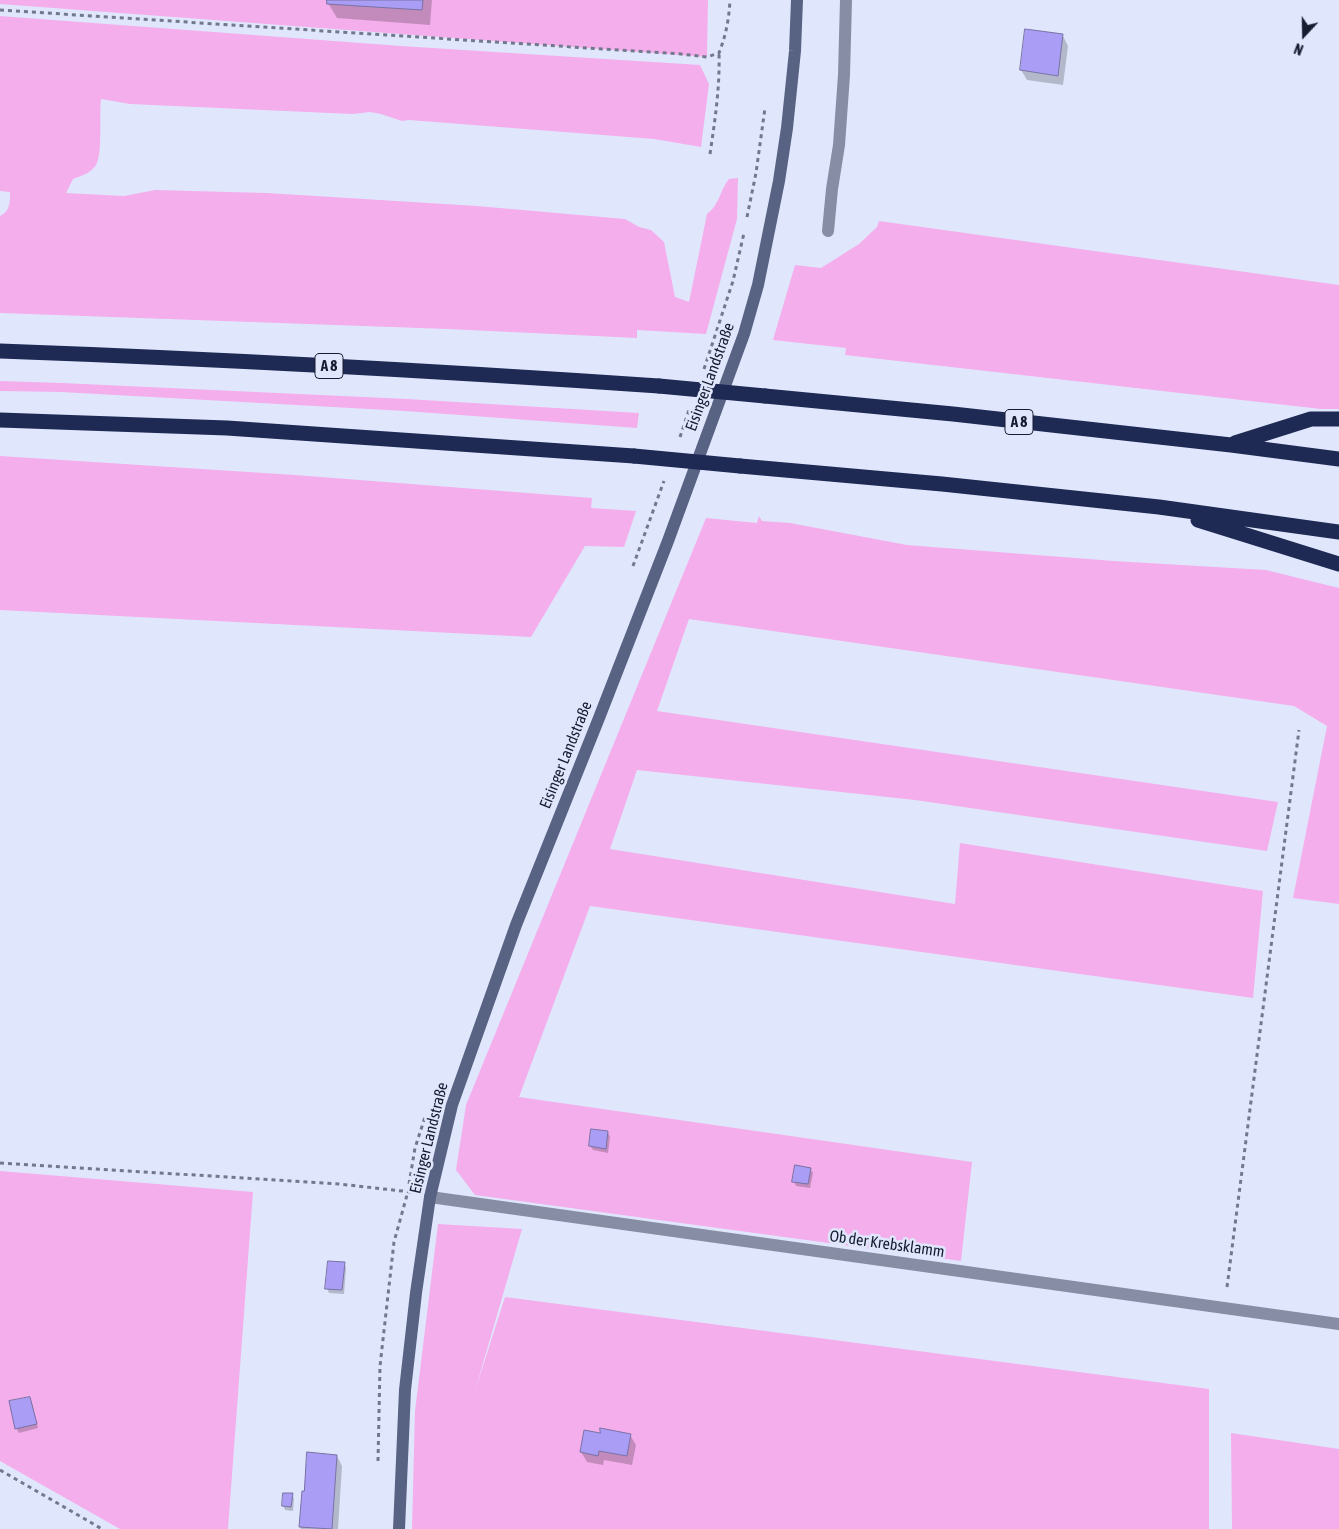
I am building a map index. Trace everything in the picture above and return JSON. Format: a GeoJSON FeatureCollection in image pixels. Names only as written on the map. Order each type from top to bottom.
{"type":"FeatureCollection","features":[{"type":"Feature","properties":{"kind":"highway","name":"A 8"},"geometry":{"type":"LineString","coordinates":[[0,351],[370,368],[658,386],[953,414],[1232,444],[1339,459]]}},
{"type":"Feature","properties":{"kind":"highway"},"geometry":{"type":"LineString","coordinates":[[1232,444],[1311,419],[1339,419]]}},
{"type":"Feature","properties":{"kind":"highway"},"geometry":{"type":"LineString","coordinates":[[0,420],[228,428],[634,456],[942,484],[1159,507],[1339,532]]}},
{"type":"Feature","properties":{"kind":"highway"},"geometry":{"type":"LineString","coordinates":[[1159,507],[1339,564]]}},
{"type":"Feature","properties":{"kind":"main road","name":"Eisinger Landstraße"},"geometry":{"type":"LineString","coordinates":[[399,1529],[405,1390],[417,1284],[430,1197],[452,1105],[516,925],[599,718],[744,334],[758,285],[779,181],[794,60],[797,0]]}},
{"type":"Feature","properties":{"kind":"lane"},"geometry":{"type":"LineString","coordinates":[[828,231],[839,145],[844,75],[846,0]]}},
{"type":"Feature","properties":{"kind":"lane","name":"Ob der Krebsklamm"},"geometry":{"type":"LineString","coordinates":[[430,1197],[1339,1324]]}},
{"type":"Feature","properties":{"kind":"path"},"geometry":{"type":"LineString","coordinates":[[710,154],[717,107],[719,53],[729,17],[730,0]]}},
{"type":"Feature","properties":{"kind":"path"},"geometry":{"type":"LineString","coordinates":[[0,10],[707,57],[719,53]]}},
{"type":"Feature","properties":{"kind":"path"},"geometry":{"type":"LineString","coordinates":[[1225,1308],[1299,730]]}},
{"type":"Feature","properties":{"kind":"path"},"geometry":{"type":"LineString","coordinates":[[0,1163],[339,1184],[408,1191],[430,1197]]}},
{"type":"Feature","properties":{"kind":"path"},"geometry":{"type":"LineString","coordinates":[[0,1470],[102,1529]]}},
{"type":"Feature","properties":{"kind":"shaded area"},"geometry":{"type":"Polygon","coordinates":[[[0,0],[708,0],[707,57],[0,4],[0,0]]]}},
{"type":"Feature","properties":{"kind":"shaded area"},"geometry":{"type":"Polygon","coordinates":[[[0,16],[401,46],[700,65],[709,84],[701,147],[654,139],[402,121],[370,112],[353,114],[130,104],[101,99],[98,160],[96,165],[86,174],[73,179],[66,193],[124,196],[155,190],[267,193],[477,206],[625,219],[639,227],[651,230],[664,242],[675,297],[689,302],[707,214],[715,206],[729,179],[738,178],[737,219],[706,334],[637,330],[637,338],[447,329],[0,313],[0,216],[6,212],[9,206],[10,192],[0,191],[0,16]]]}},
{"type":"Feature","properties":{"kind":"shaded area"},"geometry":{"type":"Polygon","coordinates":[[[879,221],[1339,285],[1339,409],[1321,409],[845,355],[846,348],[773,340],[795,265],[821,268],[859,244],[877,227],[879,221]]]}},
{"type":"Feature","properties":{"kind":"shaded area"},"geometry":{"type":"Polygon","coordinates":[[[0,381],[407,399],[639,413],[637,428],[405,411],[61,392],[0,391],[0,381]]]}},
{"type":"Feature","properties":{"kind":"shaded area"},"geometry":{"type":"Polygon","coordinates":[[[0,456],[295,475],[592,498],[591,508],[636,511],[624,547],[585,546],[531,637],[0,610],[0,456]]]}},
{"type":"Feature","properties":{"kind":"shaded area"},"geometry":{"type":"Polygon","coordinates":[[[759,516],[762,521],[790,523],[907,545],[1114,561],[1266,570],[1339,588],[1339,904],[1293,898],[1327,726],[1294,706],[689,619],[657,711],[1278,802],[1267,851],[915,800],[637,770],[610,849],[955,904],[960,843],[1263,891],[1253,998],[590,906],[519,1097],[972,1162],[961,1261],[475,1195],[456,1170],[466,1105],[706,518],[757,523],[759,516]]]}},
{"type":"Feature","properties":{"kind":"shaded area"},"geometry":{"type":"Polygon","coordinates":[[[0,1171],[253,1192],[228,1529],[120,1529],[0,1461],[0,1171]]]}},
{"type":"Feature","properties":{"kind":"shaded area"},"geometry":{"type":"Polygon","coordinates":[[[438,1224],[522,1229],[475,1391],[505,1297],[1209,1389],[1209,1529],[412,1529],[415,1411],[438,1224]]]}},
{"type":"Feature","properties":{"kind":"shaded area"},"geometry":{"type":"Polygon","coordinates":[[[1231,1433],[1339,1449],[1339,1529],[1232,1529],[1231,1433]]]}},
{"type":"Feature","properties":{"kind":"building"},"geometry":{"type":"Polygon","coordinates":[[[327,0],[423,0],[422,10],[327,4],[327,0]]]}},
{"type":"Feature","properties":{"kind":"building"},"geometry":{"type":"Polygon","coordinates":[[[1025,29],[1063,34],[1058,76],[1020,70],[1025,29]]]}},
{"type":"Feature","properties":{"kind":"building"},"geometry":{"type":"Polygon","coordinates":[[[591,1129],[608,1131],[606,1149],[589,1146],[591,1129]]]}},
{"type":"Feature","properties":{"kind":"building"},"geometry":{"type":"Polygon","coordinates":[[[795,1165],[811,1168],[808,1184],[792,1182],[795,1165]]]}},
{"type":"Feature","properties":{"kind":"building"},"geometry":{"type":"Polygon","coordinates":[[[328,1261],[345,1262],[342,1290],[325,1289],[328,1261]]]}},
{"type":"Feature","properties":{"kind":"building"},"geometry":{"type":"Polygon","coordinates":[[[30,1397],[37,1424],[15,1429],[9,1401],[30,1397]]]}},
{"type":"Feature","properties":{"kind":"building"},"geometry":{"type":"Polygon","coordinates":[[[600,1428],[631,1434],[627,1456],[599,1451],[598,1456],[580,1452],[584,1430],[600,1433],[600,1428]]]}},
{"type":"Feature","properties":{"kind":"building"},"geometry":{"type":"Polygon","coordinates":[[[307,1452],[337,1455],[332,1529],[299,1527],[307,1452]]]}},
{"type":"Feature","properties":{"kind":"building"},"geometry":{"type":"Polygon","coordinates":[[[283,1493],[293,1493],[291,1507],[282,1506],[283,1493]]]}}]}
